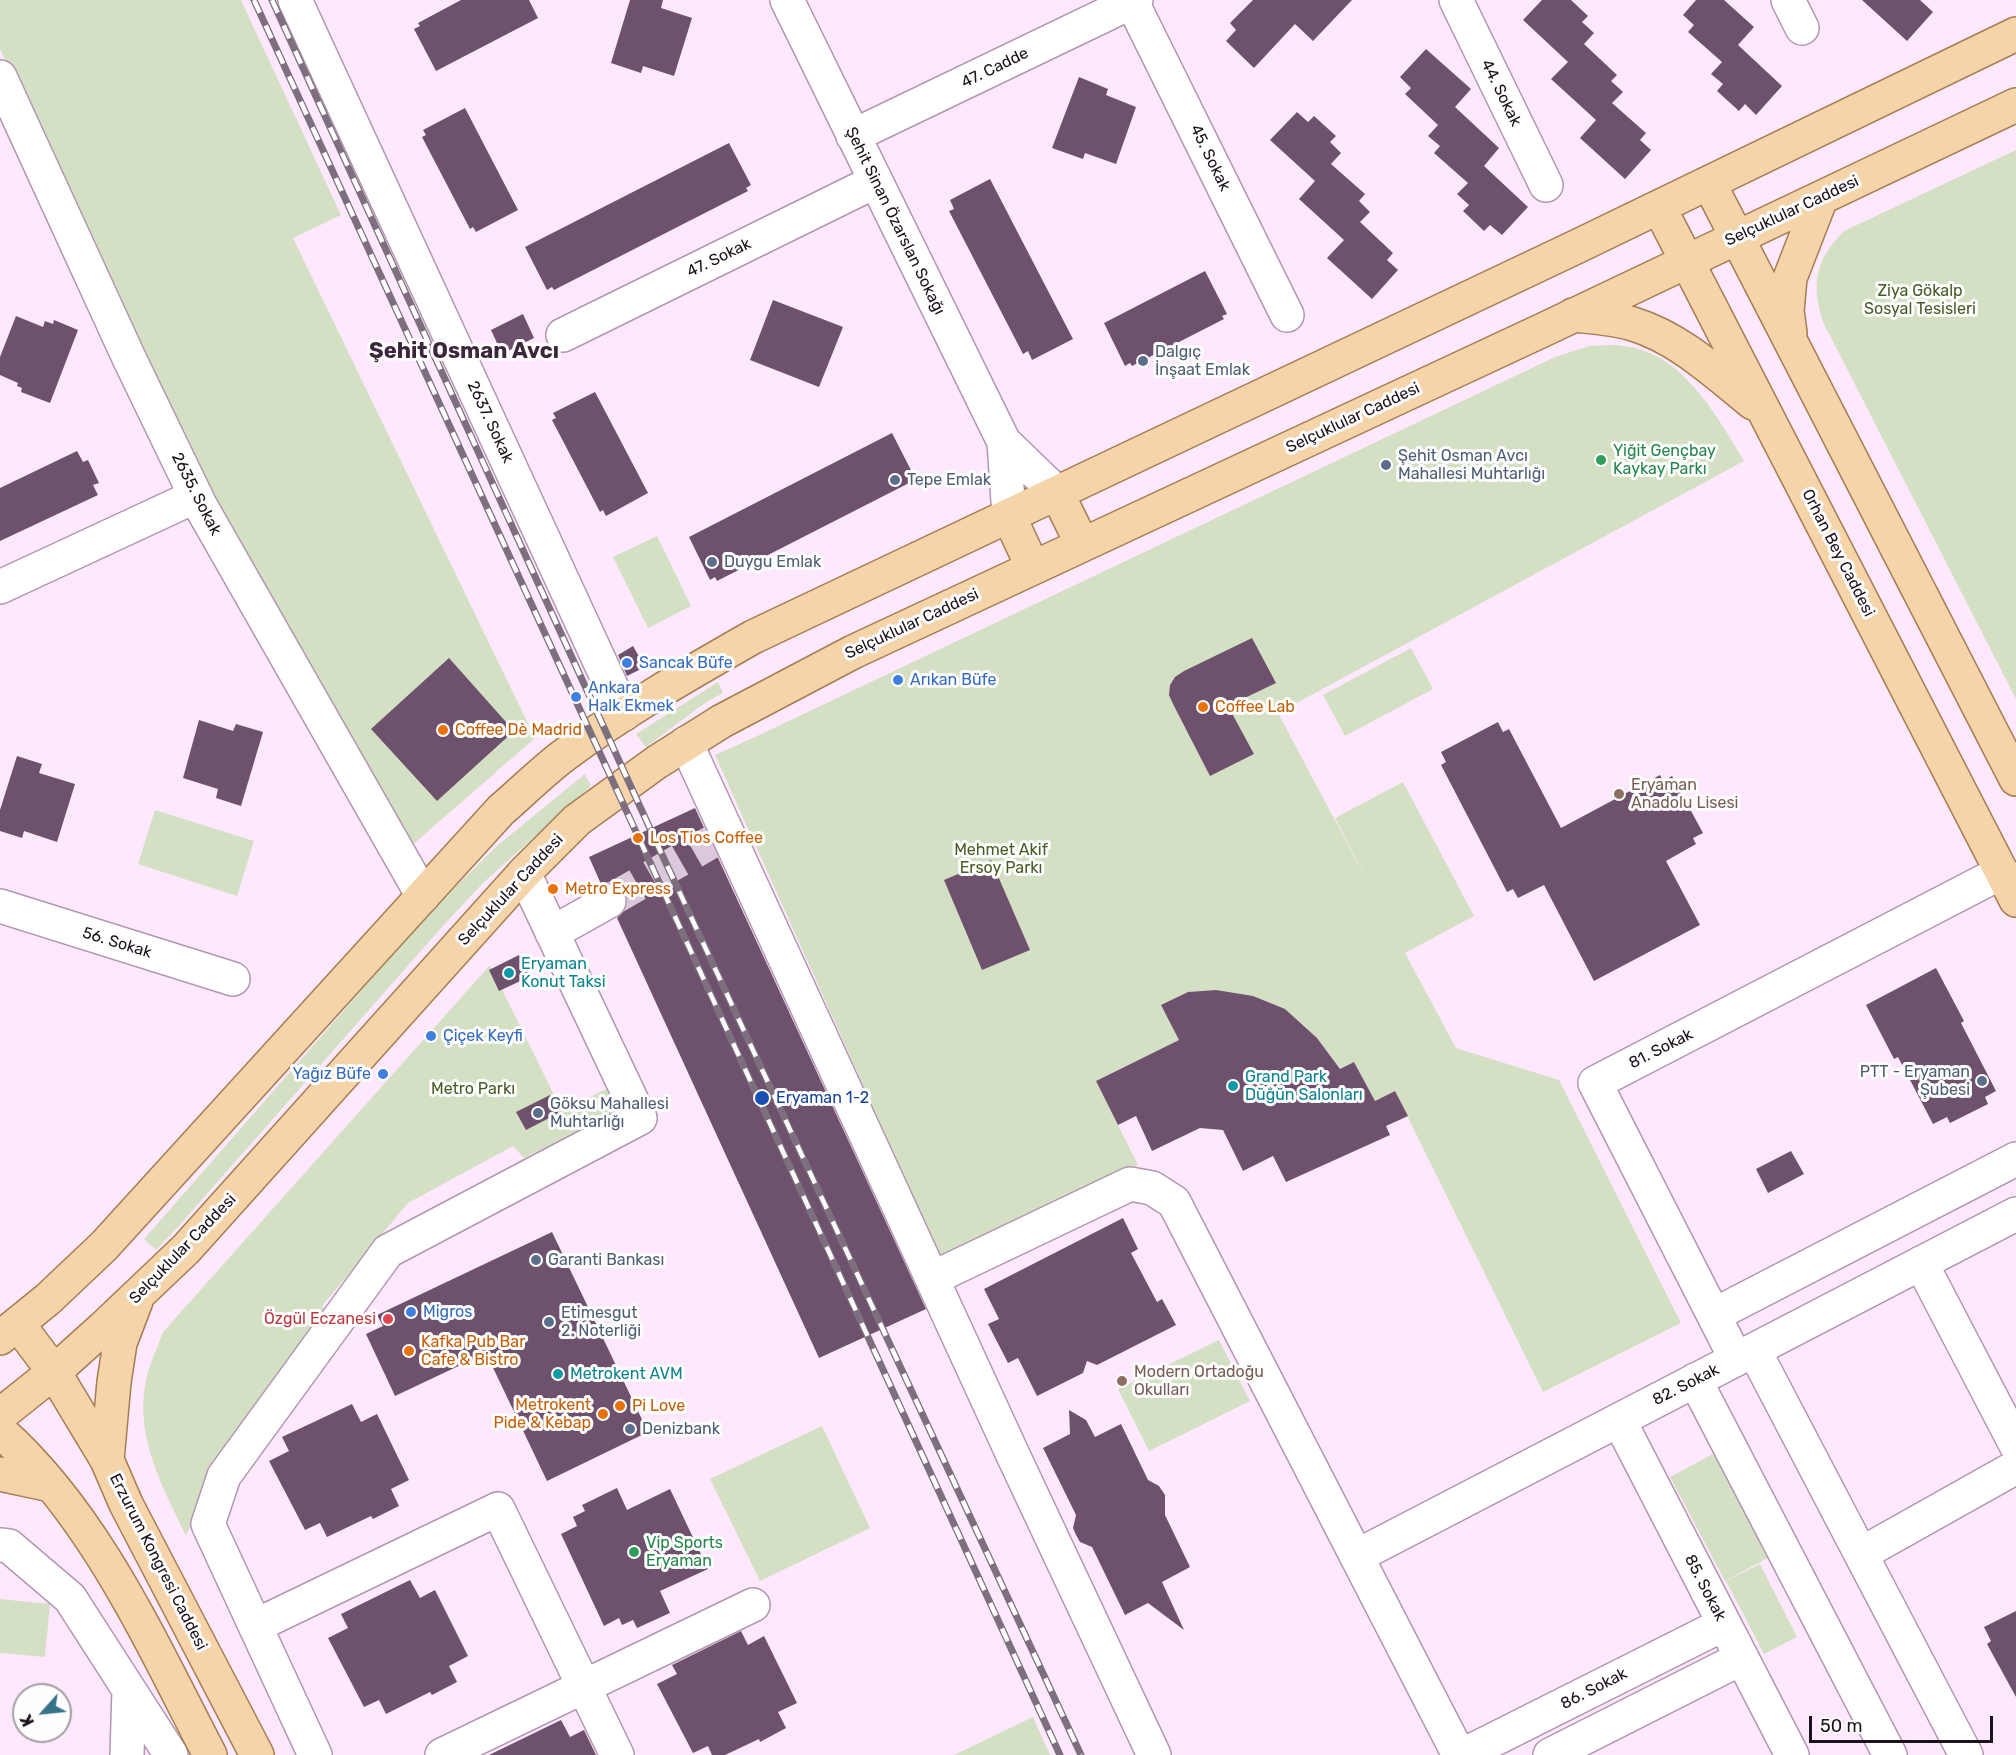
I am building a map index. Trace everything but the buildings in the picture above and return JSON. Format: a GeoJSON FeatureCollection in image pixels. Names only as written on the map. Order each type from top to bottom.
{"type":"FeatureCollection","features":[{"type":"Feature","properties":{"kind":"main road"},"geometry":{"type":"LineString","coordinates":[[9,1331],[56,1293],[104,1246],[501,810],[562,757],[660,690],[753,637],[1659,207],[2016,34]]}},
{"type":"Feature","properties":{"kind":"main road","name":"Selçuklular Caddesi"},"geometry":{"type":"LineString","coordinates":[[0,1415],[54,1372],[186,1250],[524,873],[577,820],[686,743],[722,721],[853,652],[2016,105]]}},
{"type":"Feature","properties":{"kind":"main road"},"geometry":{"type":"LineString","coordinates":[[1709,183],[2016,779]]}},
{"type":"Feature","properties":{"kind":"main road"},"geometry":{"type":"LineString","coordinates":[[1791,344],[1787,310],[1790,278],[1821,198]]}},
{"type":"Feature","properties":{"kind":"main road","name":"Orhan Bey Caddesi"},"geometry":{"type":"LineString","coordinates":[[1659,207],[2009,886]]}},
{"type":"Feature","properties":{"kind":"main road"},"geometry":{"type":"LineString","coordinates":[[1573,315],[1634,324],[1681,346],[1766,414]]}},
{"type":"Feature","properties":{"kind":"main road"},"geometry":{"type":"LineString","coordinates":[[1057,493],[1082,544]]}},
{"type":"Feature","properties":{"kind":"main road"},"geometry":{"type":"LineString","coordinates":[[1009,516],[1033,568]]}},
{"type":"Feature","properties":{"kind":"main road"},"geometry":{"type":"LineString","coordinates":[[107,1461],[120,1343],[137,1297]]}},
{"type":"Feature","properties":{"kind":"main road","name":"Erzurum Kongresi Caddesi"},"geometry":{"type":"LineString","coordinates":[[9,1331],[54,1372],[107,1461],[126,1504],[256,1755]]}},
{"type":"Feature","properties":{"kind":"main road"},"geometry":{"type":"LineString","coordinates":[[0,1431],[33,1462],[99,1552],[135,1611],[210,1755]]}},
{"type":"Feature","properties":{"kind":"main road"},"geometry":{"type":"LineString","coordinates":[[0,1474],[51,1485]]}},
{"type":"Feature","properties":{"kind":"street","name":"Şehit Sinan Özarslan Sokağı"},"geometry":{"type":"LineString","coordinates":[[787,0],[1004,442]]}},
{"type":"Feature","properties":{"kind":"street","name":"44. Sokak"},"geometry":{"type":"LineString","coordinates":[[1455,0],[1546,185]]}},
{"type":"Feature","properties":{"kind":"street","name":"47. Cadde"},"geometry":{"type":"LineString","coordinates":[[854,136],[1134,1]]}},
{"type":"Feature","properties":{"kind":"street","name":"45. Sokak"},"geometry":{"type":"LineString","coordinates":[[1134,1],[1287,315]]}},
{"type":"Feature","properties":{"kind":"street","name":"2637. Sokak"},"geometry":{"type":"LineString","coordinates":[[302,2],[624,714]]}},
{"type":"Feature","properties":{"kind":"street","name":"2635. Sokak"},"geometry":{"type":"LineString","coordinates":[[0,76],[195,496],[423,896]]}},
{"type":"Feature","properties":{"kind":"street","name":"47. Sokak"},"geometry":{"type":"LineString","coordinates":[[563,335],[876,181]]}},
{"type":"Feature","properties":{"kind":"street"},"geometry":{"type":"LineString","coordinates":[[1004,442],[1057,493]]}},
{"type":"Feature","properties":{"kind":"street"},"geometry":{"type":"LineString","coordinates":[[1004,442],[1009,516]]}},
{"type":"Feature","properties":{"kind":"street"},"geometry":{"type":"LineString","coordinates":[[0,587],[195,496]]}},
{"type":"Feature","properties":{"kind":"street"},"geometry":{"type":"LineString","coordinates":[[686,743],[721,837],[933,1278],[1013,1455],[1154,1755]]}},
{"type":"Feature","properties":{"kind":"street"},"geometry":{"type":"LineString","coordinates":[[315,1755],[208,1524],[224,1476],[388,1251],[640,1118],[524,873]]}},
{"type":"Feature","properties":{"kind":"street","name":"81. Sokak"},"geometry":{"type":"LineString","coordinates":[[1966,1755],[1861,1554],[1745,1355],[1714,1315],[1595,1083],[2009,886]]}},
{"type":"Feature","properties":{"kind":"street"},"geometry":{"type":"LineString","coordinates":[[552,933],[609,901]]}},
{"type":"Feature","properties":{"kind":"street","name":"56. Sokak"},"geometry":{"type":"LineString","coordinates":[[0,906],[234,980]]}},
{"type":"Feature","properties":{"kind":"street"},"geometry":{"type":"LineString","coordinates":[[1714,1315],[2016,1160]]}},
{"type":"Feature","properties":{"kind":"street"},"geometry":{"type":"LineString","coordinates":[[933,1278],[1130,1184],[1152,1188],[1174,1202],[1461,1755]]}},
{"type":"Feature","properties":{"kind":"street","name":"82. Sokak"},"geometry":{"type":"LineString","coordinates":[[1357,1556],[2016,1214]]}},
{"type":"Feature","properties":{"kind":"street"},"geometry":{"type":"LineString","coordinates":[[1921,1263],[2016,1445]]}},
{"type":"Feature","properties":{"kind":"street"},"geometry":{"type":"LineString","coordinates":[[1695,1380],[1890,1755]]}},
{"type":"Feature","properties":{"kind":"street","name":"85. Sokak"},"geometry":{"type":"LineString","coordinates":[[1619,1420],[1792,1755]]}},
{"type":"Feature","properties":{"kind":"street"},"geometry":{"type":"LineString","coordinates":[[1861,1554],[2016,1467]]}},
{"type":"Feature","properties":{"kind":"street"},"geometry":{"type":"LineString","coordinates":[[255,1626],[498,1509],[617,1755]]}},
{"type":"Feature","properties":{"kind":"street"},"geometry":{"type":"LineString","coordinates":[[0,1545],[9,1546],[70,1598],[171,1755]]}},
{"type":"Feature","properties":{"kind":"street"},"geometry":{"type":"LineString","coordinates":[[442,1755],[753,1605]]}},
{"type":"Feature","properties":{"kind":"street","name":"86. Sokak"},"geometry":{"type":"LineString","coordinates":[[1461,1755],[1724,1624]]}},
{"type":"Feature","properties":{"kind":"street"},"geometry":{"type":"LineString","coordinates":[[1550,1755],[1742,1658]]}},
{"type":"Feature","properties":{"kind":"street"},"geometry":{"type":"LineString","coordinates":[[127,1755],[129,1690]]}},
{"type":"Feature","properties":{"kind":"green space"},"geometry":{"type":"Polygon","coordinates":[[[0,0],[241,0],[341,215],[293,238],[535,738],[409,848],[214,504],[0,49],[0,0]]]}},
{"type":"Feature","properties":{"kind":"green space","name":"Ziya Gökalp Sosyal Tesisleri"},"geometry":{"type":"Polygon","coordinates":[[[2016,150],[2016,699],[1823,322],[1817,284],[1821,262],[1844,231],[2016,150]]]}},
{"type":"Feature","properties":{"kind":"green space","name":"Mehmet Akif Ersoy Parkı"},"geometry":{"type":"Polygon","coordinates":[[[1589,346],[1632,347],[1659,357],[1689,381],[1714,412],[1744,461],[1278,713],[1371,888],[1335,818],[1403,782],[1474,916],[1405,953],[1456,1048],[1559,1080],[1681,1323],[1543,1392],[1395,1091],[1375,1101],[1354,1062],[1340,1069],[1317,1038],[1285,1010],[1216,990],[1188,992],[1162,1005],[1179,1040],[1096,1081],[1138,1165],[942,1261],[715,755],[1555,357],[1589,346]]]}},
{"type":"Feature","properties":{"kind":"green space"},"geometry":{"type":"Polygon","coordinates":[[[657,536],[691,606],[648,628],[613,557],[657,536]]]}},
{"type":"Feature","properties":{"kind":"green space"},"geometry":{"type":"Polygon","coordinates":[[[1411,648],[1433,689],[1345,736],[1323,695],[1411,648]]]}},
{"type":"Feature","properties":{"kind":"green space"},"geometry":{"type":"Polygon","coordinates":[[[718,682],[723,693],[705,703],[646,747],[636,734],[718,682]]]}},
{"type":"Feature","properties":{"kind":"green space"},"geometry":{"type":"Polygon","coordinates":[[[585,774],[591,786],[483,883],[177,1228],[156,1250],[144,1239],[429,913],[498,845],[585,774]]]}},
{"type":"Feature","properties":{"kind":"green space"},"geometry":{"type":"Polygon","coordinates":[[[155,810],[254,841],[237,896],[138,864],[155,810]]]}},
{"type":"Feature","properties":{"kind":"green space","name":"Metro Parkı"},"geometry":{"type":"Polygon","coordinates":[[[490,965],[562,1111],[606,1089],[614,1088],[620,1111],[524,1158],[513,1146],[408,1203],[322,1306],[330,1316],[290,1355],[207,1487],[186,1536],[153,1461],[144,1421],[143,1401],[146,1380],[163,1332],[490,965]]]}},
{"type":"Feature","properties":{"kind":"green space"},"geometry":{"type":"Polygon","coordinates":[[[1219,1340],[1250,1401],[1149,1451],[1118,1389],[1219,1340]]]}},
{"type":"Feature","properties":{"kind":"green space"},"geometry":{"type":"Polygon","coordinates":[[[822,1426],[870,1528],[760,1581],[710,1479],[822,1426]]]}},
{"type":"Feature","properties":{"kind":"green space"},"geometry":{"type":"Polygon","coordinates":[[[1724,1448],[1779,1552],[1725,1581],[1670,1477],[1724,1448]]]}},
{"type":"Feature","properties":{"kind":"green space"},"geometry":{"type":"Polygon","coordinates":[[[1760,1564],[1797,1637],[1764,1654],[1726,1581],[1760,1564]]]}},
{"type":"Feature","properties":{"kind":"green space"},"geometry":{"type":"Polygon","coordinates":[[[0,1599],[50,1604],[45,1657],[0,1653],[0,1599]]]}},
{"type":"Feature","properties":{"kind":"green space"},"geometry":{"type":"Polygon","coordinates":[[[1033,1717],[1050,1755],[954,1755],[1033,1717]]]}},
{"type":"Feature","properties":{"kind":"tunnel"},"geometry":{"type":"LineString","coordinates":[[609,901],[715,840]]}},
{"type":"Feature","properties":{"kind":"railway"},"geometry":{"type":"LineString","coordinates":[[254,0],[1060,1755]]}},
{"type":"Feature","properties":{"kind":"railway"},"geometry":{"type":"LineString","coordinates":[[272,0],[658,846],[1081,1755]]}},
{"type":"Feature","properties":{"kind":"place","name":"Dalgıç İnşaat Emlak"},"geometry":{"type":"Point","coordinates":[1143,361]}},
{"type":"Feature","properties":{"kind":"place","name":"Yiğit Gençbay Kaykay Parkı"},"geometry":{"type":"Point","coordinates":[1601,460]}},
{"type":"Feature","properties":{"kind":"place","name":"Şehit Osman Avcı Mahallesi Muhtarlığı"},"geometry":{"type":"Point","coordinates":[1386,465]}},
{"type":"Feature","properties":{"kind":"place","name":"Tepe Emlak"},"geometry":{"type":"Point","coordinates":[895,480]}},
{"type":"Feature","properties":{"kind":"place","name":"Duygu Emlak"},"geometry":{"type":"Point","coordinates":[712,562]}},
{"type":"Feature","properties":{"kind":"place","name":"Sancak Büfe"},"geometry":{"type":"Point","coordinates":[627,663]}},
{"type":"Feature","properties":{"kind":"place","name":"Arıkan Büfe"},"geometry":{"type":"Point","coordinates":[898,680]}},
{"type":"Feature","properties":{"kind":"place","name":"Ankara Halk Ekmek"},"geometry":{"type":"Point","coordinates":[576,697]}},
{"type":"Feature","properties":{"kind":"place","name":"Coffee Lab"},"geometry":{"type":"Point","coordinates":[1203,707]}},
{"type":"Feature","properties":{"kind":"place","name":"Coffee Dè Madrid"},"geometry":{"type":"Point","coordinates":[443,730]}},
{"type":"Feature","properties":{"kind":"place","name":"Eryaman Anadolu Lisesi"},"geometry":{"type":"Point","coordinates":[1619,794]}},
{"type":"Feature","properties":{"kind":"place","name":"Los Tios Coffee"},"geometry":{"type":"Point","coordinates":[638,838]}},
{"type":"Feature","properties":{"kind":"place","name":"Metro Express"},"geometry":{"type":"Point","coordinates":[553,889]}},
{"type":"Feature","properties":{"kind":"place","name":"Eryaman Konut Taksi"},"geometry":{"type":"Point","coordinates":[509,973]}},
{"type":"Feature","properties":{"kind":"place","name":"Çiçek Keyfi"},"geometry":{"type":"Point","coordinates":[431,1036]}},
{"type":"Feature","properties":{"kind":"place","name":"Yağız Büfe"},"geometry":{"type":"Point","coordinates":[383,1074]}},
{"type":"Feature","properties":{"kind":"place","name":"PTT - Eryaman Şubesi"},"geometry":{"type":"Point","coordinates":[1982,1081]}},
{"type":"Feature","properties":{"kind":"place","name":"Grand Park Düğün Salonları"},"geometry":{"type":"Point","coordinates":[1233,1086]}},
{"type":"Feature","properties":{"kind":"place","name":"Eryaman 1-2"},"geometry":{"type":"Point","coordinates":[762,1098]}},
{"type":"Feature","properties":{"kind":"place","name":"Göksu Mahallesi Muhtarlığı"},"geometry":{"type":"Point","coordinates":[538,1113]}},
{"type":"Feature","properties":{"kind":"place","name":"Garanti Bankası"},"geometry":{"type":"Point","coordinates":[536,1260]}},
{"type":"Feature","properties":{"kind":"place","name":"Migros"},"geometry":{"type":"Point","coordinates":[411,1312]}},
{"type":"Feature","properties":{"kind":"place","name":"Özgül Eczanesi"},"geometry":{"type":"Point","coordinates":[388,1319]}},
{"type":"Feature","properties":{"kind":"place","name":"Etimesgut 2. Noterliği"},"geometry":{"type":"Point","coordinates":[549,1322]}},
{"type":"Feature","properties":{"kind":"place","name":"Kafka Pub Bar Cafe & Bistro"},"geometry":{"type":"Point","coordinates":[409,1351]}},
{"type":"Feature","properties":{"kind":"place","name":"Metrokent AVM"},"geometry":{"type":"Point","coordinates":[558,1374]}},
{"type":"Feature","properties":{"kind":"place","name":"Modern Ortadoğu Okulları"},"geometry":{"type":"Point","coordinates":[1122,1381]}},
{"type":"Feature","properties":{"kind":"place","name":"Pi Love"},"geometry":{"type":"Point","coordinates":[620,1406]}},
{"type":"Feature","properties":{"kind":"place","name":"Metrokent Pide & Kebap"},"geometry":{"type":"Point","coordinates":[603,1414]}},
{"type":"Feature","properties":{"kind":"place","name":"Denizbank"},"geometry":{"type":"Point","coordinates":[630,1429]}},
{"type":"Feature","properties":{"kind":"place","name":"Vip Sports Eryaman"},"geometry":{"type":"Point","coordinates":[634,1552]}},
{"type":"Feature","properties":{"kind":"district","name":"Şehit Osman Avcı"},"geometry":{"type":"Point","coordinates":[464,352]}}]}
